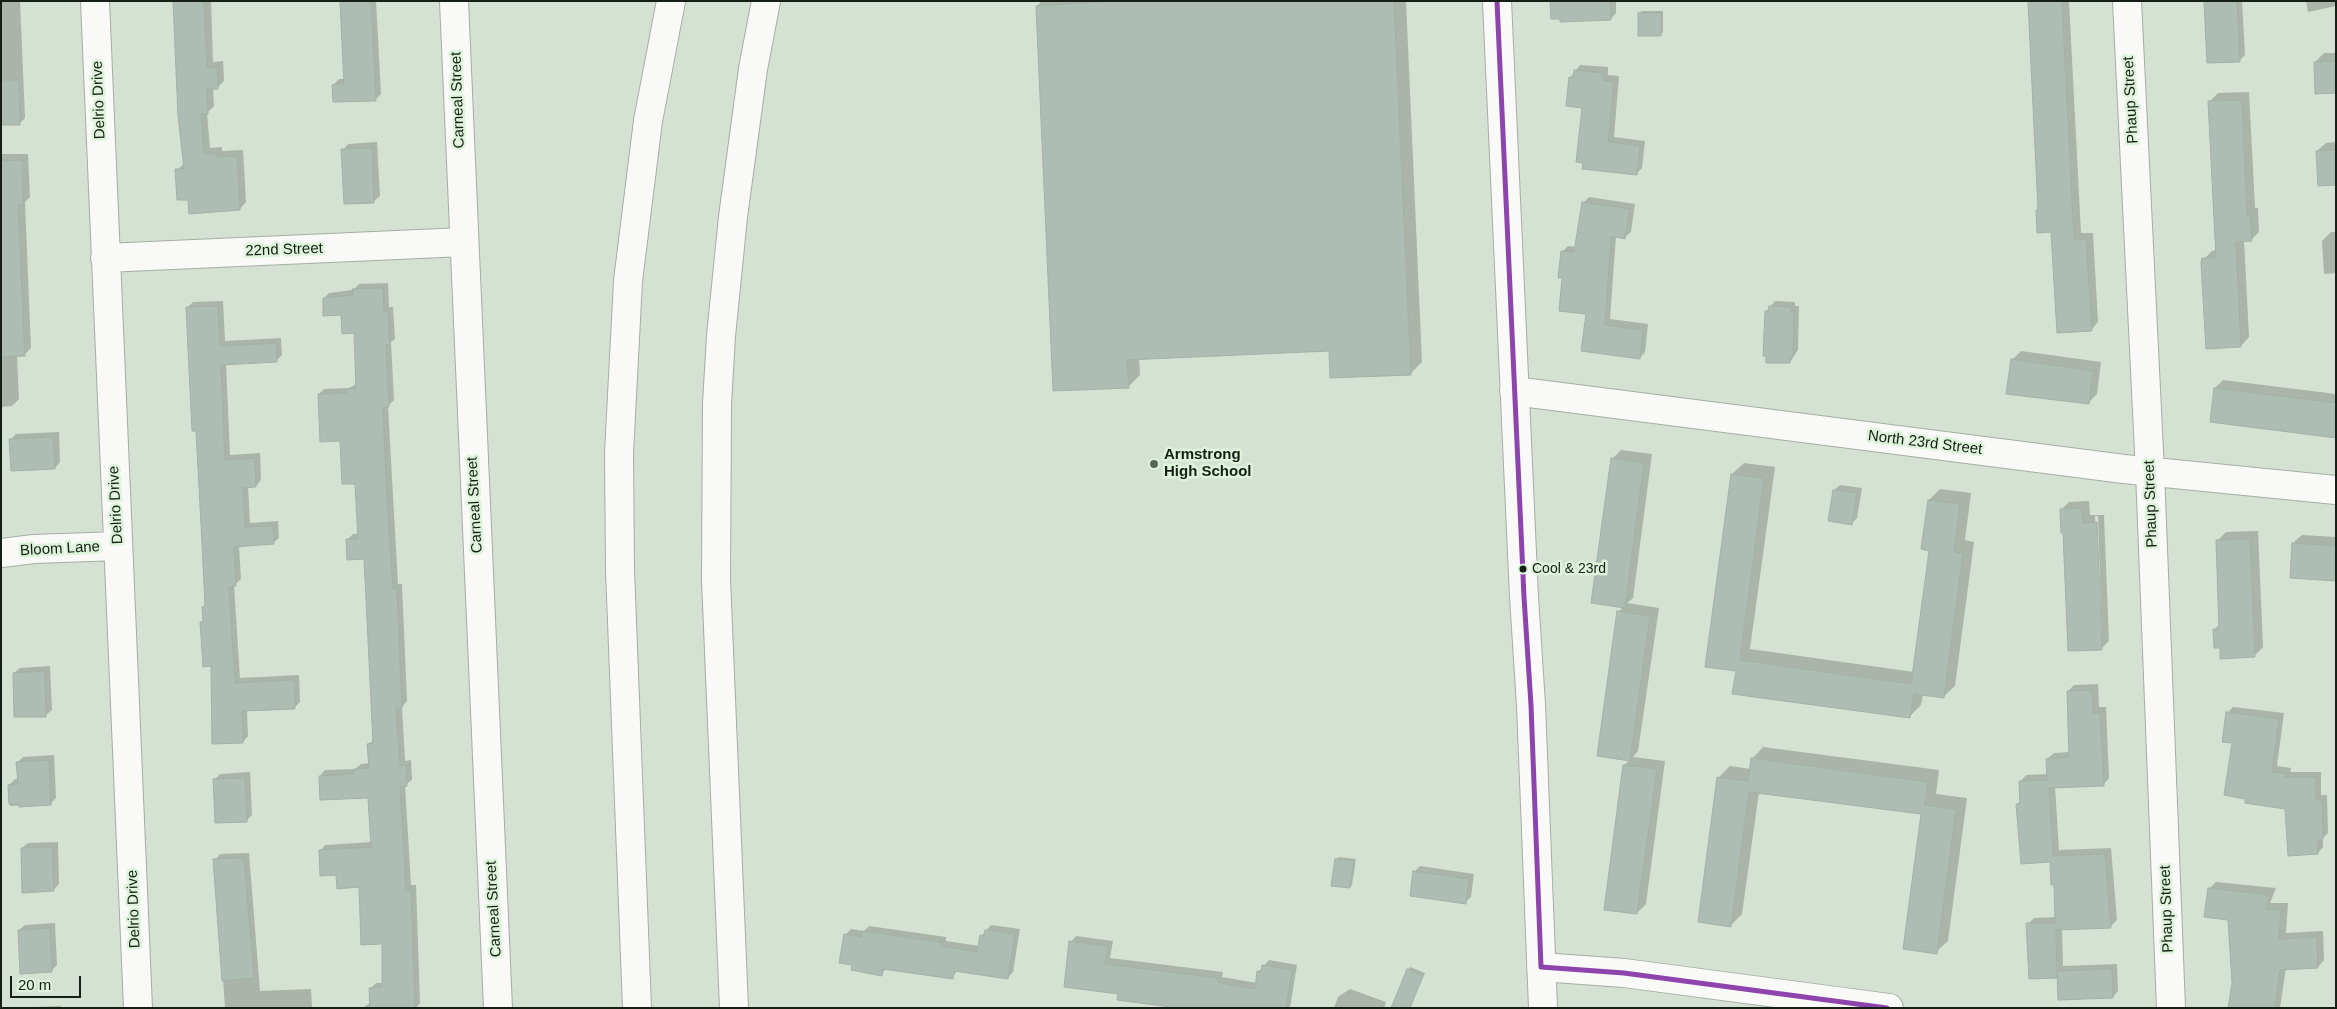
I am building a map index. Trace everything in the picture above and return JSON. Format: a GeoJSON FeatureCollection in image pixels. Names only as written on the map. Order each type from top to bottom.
{"type":"FeatureCollection","features":[{"type":"Feature","properties":{"kind":"main road","name":"Delrio Drive"},"geometry":{"type":"LineString","coordinates":[[94,1],[138,1008]]}},
{"type":"Feature","properties":{"kind":"main road","name":"Carneal Street"},"geometry":{"type":"LineString","coordinates":[[454,1],[498,1008]]}},
{"type":"Feature","properties":{"kind":"main road"},"geometry":{"type":"LineString","coordinates":[[638,1008],[620,570],[619,453],[628,281],[648,121],[671,1]]}},
{"type":"Feature","properties":{"kind":"main road"},"geometry":{"type":"LineString","coordinates":[[734,1008],[716,580],[717,404],[720,336],[733,217],[753,69],[766,1]]}},
{"type":"Feature","properties":{"kind":"main road"},"geometry":{"type":"LineString","coordinates":[[1497,1],[1523,588],[1531,704],[1543,1008]]}},
{"type":"Feature","properties":{"kind":"main road","name":"Phaup Street"},"geometry":{"type":"LineString","coordinates":[[2127,1],[2150,472],[2171,1008]]}},
{"type":"Feature","properties":{"kind":"main road","name":"22nd Street"},"geometry":{"type":"LineString","coordinates":[[105,258],[464,242]]}},
{"type":"Feature","properties":{"kind":"main road","name":"North 23rd Street"},"geometry":{"type":"LineString","coordinates":[[1514,391],[2150,472],[2336,490]]}},
{"type":"Feature","properties":{"kind":"main road","name":"Bloom Lane"},"geometry":{"type":"LineString","coordinates":[[1,553],[34,549],[118,546]]}},
{"type":"Feature","properties":{"kind":"main road"},"geometry":{"type":"LineString","coordinates":[[730,892],[742,1008]]}},
{"type":"Feature","properties":{"kind":"main road"},"geometry":{"type":"LineString","coordinates":[[1541,967],[1624,973],[1889,1008]]}},
{"type":"Feature","properties":{"kind":"building"},"geometry":{"type":"Polygon","coordinates":[[[173,1],[204,1],[207,68],[217,67],[218,89],[207,89],[208,114],[201,114],[204,154],[216,153],[216,157],[237,156],[240,210],[189,214],[188,200],[177,200],[175,169],[184,169],[178,116],[173,1]]]}},
{"type":"Feature","properties":{"kind":"building"},"geometry":{"type":"Polygon","coordinates":[[[340,1],[371,1],[376,101],[333,102],[332,85],[344,84],[340,1]]]}},
{"type":"Feature","properties":{"kind":"building"},"geometry":{"type":"Polygon","coordinates":[[[1110,1],[1394,1],[1411,375],[1330,378],[1329,351],[1127,360],[1129,388],[1053,391],[1036,6],[1110,1]]]}},
{"type":"Feature","properties":{"kind":"building"},"geometry":{"type":"Polygon","coordinates":[[[1550,1],[1610,1],[1611,20],[1560,22],[1560,19],[1551,19],[1550,1]]]}},
{"type":"Feature","properties":{"kind":"building"},"geometry":{"type":"Polygon","coordinates":[[[2028,1],[2062,1],[2074,240],[2086,239],[2092,331],[2057,333],[2051,232],[2037,233],[2036,210],[2038,210],[2028,1]]]}},
{"type":"Feature","properties":{"kind":"building"},"geometry":{"type":"Polygon","coordinates":[[[2204,1],[2237,1],[2240,62],[2207,63],[2204,1]]]}},
{"type":"Feature","properties":{"kind":"building"},"geometry":{"type":"Polygon","coordinates":[[[1638,13],[1661,13],[1661,36],[1638,36],[1638,13]]]}},
{"type":"Feature","properties":{"kind":"building"},"geometry":{"type":"Polygon","coordinates":[[[2336,61],[2336,93],[2315,94],[2314,62],[2336,61]]]}},
{"type":"Feature","properties":{"kind":"building"},"geometry":{"type":"Polygon","coordinates":[[[1574,70],[1603,73],[1603,80],[1614,82],[1608,142],[1640,146],[1637,175],[1582,169],[1583,163],[1576,162],[1582,108],[1566,106],[1569,77],[1573,78],[1574,70]]]}},
{"type":"Feature","properties":{"kind":"building"},"geometry":{"type":"Polygon","coordinates":[[[1,80],[19,80],[20,125],[1,125],[1,80]]]}},
{"type":"Feature","properties":{"kind":"building"},"geometry":{"type":"Polygon","coordinates":[[[2242,100],[2247,216],[2250,215],[2252,241],[2236,242],[2241,347],[2206,349],[2201,263],[2202,258],[2216,258],[2208,101],[2242,100]]]}},
{"type":"Feature","properties":{"kind":"building"},"geometry":{"type":"Polygon","coordinates":[[[372,148],[374,203],[344,204],[341,149],[372,148]]]}},
{"type":"Feature","properties":{"kind":"building"},"geometry":{"type":"Polygon","coordinates":[[[2336,150],[2336,185],[2318,186],[2316,151],[2336,150]]]}},
{"type":"Feature","properties":{"kind":"building"},"geometry":{"type":"Polygon","coordinates":[[[22,160],[23,205],[18,205],[25,356],[1,357],[1,161],[22,160]]]}},
{"type":"Feature","properties":{"kind":"building"},"geometry":{"type":"Polygon","coordinates":[[[1582,202],[1630,209],[1625,239],[1611,236],[1605,325],[1643,330],[1640,359],[1581,351],[1586,314],[1559,311],[1562,278],[1558,278],[1561,251],[1574,252],[1582,202]]]}},
{"type":"Feature","properties":{"kind":"building"},"geometry":{"type":"Polygon","coordinates":[[[383,288],[384,312],[388,312],[390,345],[386,345],[389,407],[383,407],[387,500],[393,589],[397,589],[402,708],[396,708],[400,766],[406,765],[407,786],[400,787],[406,890],[411,890],[415,1008],[370,1008],[369,988],[382,987],[382,944],[361,945],[359,887],[337,889],[336,875],[320,876],[319,850],[371,847],[368,798],[320,800],[319,776],[354,774],[354,769],[369,768],[367,744],[373,743],[364,559],[347,560],[346,539],[358,539],[355,484],[342,484],[340,441],[320,442],[318,394],[346,393],[346,389],[356,389],[354,333],[342,334],[341,315],[323,316],[323,298],[353,295],[352,289],[383,288]]]}},
{"type":"Feature","properties":{"kind":"building"},"geometry":{"type":"Polygon","coordinates":[[[218,306],[220,346],[276,343],[277,362],[221,365],[225,460],[255,458],[256,487],[243,488],[245,527],[273,526],[274,544],[234,547],[236,586],[229,587],[235,683],[294,680],[295,709],[242,711],[243,743],[212,744],[211,666],[203,667],[200,622],[203,622],[202,607],[205,606],[196,431],[192,431],[186,307],[218,306]]]}},
{"type":"Feature","properties":{"kind":"building"},"geometry":{"type":"Polygon","coordinates":[[[1769,306],[1790,307],[1790,311],[1794,312],[1793,357],[1790,357],[1790,363],[1766,363],[1766,356],[1763,356],[1765,311],[1768,311],[1769,306]]]}},
{"type":"Feature","properties":{"kind":"building"},"geometry":{"type":"Polygon","coordinates":[[[2011,359],[2093,371],[2089,404],[2006,394],[2011,359]]]}},
{"type":"Feature","properties":{"kind":"building"},"geometry":{"type":"Polygon","coordinates":[[[2214,388],[2336,403],[2336,438],[2210,422],[2214,388]]]}},
{"type":"Feature","properties":{"kind":"building"},"geometry":{"type":"Polygon","coordinates":[[[53,437],[55,469],[11,471],[9,439],[53,437]]]}},
{"type":"Feature","properties":{"kind":"building"},"geometry":{"type":"Polygon","coordinates":[[[1611,458],[1644,463],[1625,608],[1591,603],[1611,458]]]}},
{"type":"Feature","properties":{"kind":"building"},"geometry":{"type":"Polygon","coordinates":[[[1731,474],[1764,478],[1740,660],[1911,684],[1929,551],[1921,549],[1928,500],[1960,504],[1954,552],[1963,553],[1944,698],[1914,694],[1910,718],[1732,694],[1736,671],[1705,667],[1731,474]]]}},
{"type":"Feature","properties":{"kind":"building"},"geometry":{"type":"Polygon","coordinates":[[[1833,490],[1857,493],[1852,525],[1828,521],[1833,490]]]}},
{"type":"Feature","properties":{"kind":"building"},"geometry":{"type":"Polygon","coordinates":[[[2082,508],[2083,523],[2097,522],[2102,650],[2068,651],[2063,533],[2061,533],[2060,509],[2082,508]]]}},
{"type":"Feature","properties":{"kind":"building"},"geometry":{"type":"Polygon","coordinates":[[[2250,539],[2255,657],[2220,659],[2220,648],[2214,648],[2213,629],[2219,629],[2216,540],[2250,539]]]}},
{"type":"Feature","properties":{"kind":"building"},"geometry":{"type":"Polygon","coordinates":[[[2292,543],[2336,546],[2336,581],[2290,578],[2292,543]]]}},
{"type":"Feature","properties":{"kind":"building"},"geometry":{"type":"Polygon","coordinates":[[[1617,611],[1650,616],[1630,761],[1597,756],[1617,611]]]}},
{"type":"Feature","properties":{"kind":"building"},"geometry":{"type":"Polygon","coordinates":[[[45,671],[46,717],[14,717],[13,673],[45,671]]]}},
{"type":"Feature","properties":{"kind":"building"},"geometry":{"type":"Polygon","coordinates":[[[2092,690],[2093,713],[2100,713],[2104,786],[2049,788],[2053,856],[2105,854],[2111,928],[2056,930],[2057,978],[2029,979],[2026,923],[2055,923],[2054,885],[2051,885],[2050,862],[2021,864],[2016,804],[2020,804],[2019,781],[2047,780],[2046,759],[2069,757],[2067,691],[2092,690]]]}},
{"type":"Feature","properties":{"kind":"building"},"geometry":{"type":"Polygon","coordinates":[[[2226,712],[2279,719],[2272,772],[2286,774],[2285,777],[2316,777],[2316,800],[2322,800],[2323,839],[2318,840],[2318,854],[2288,856],[2285,809],[2245,803],[2245,799],[2224,795],[2232,743],[2222,742],[2226,712]]]}},
{"type":"Feature","properties":{"kind":"building"},"geometry":{"type":"Polygon","coordinates":[[[1751,758],[1928,782],[1925,805],[1956,809],[1937,954],[1903,949],[1921,814],[1749,792],[1731,927],[1698,922],[1717,777],[1748,781],[1751,758]]]}},
{"type":"Feature","properties":{"kind":"building"},"geometry":{"type":"Polygon","coordinates":[[[49,760],[51,805],[19,807],[19,804],[9,804],[8,785],[18,784],[16,762],[49,760]]]}},
{"type":"Feature","properties":{"kind":"building"},"geometry":{"type":"Polygon","coordinates":[[[1623,765],[1657,769],[1637,914],[1604,910],[1623,765]]]}},
{"type":"Feature","properties":{"kind":"building"},"geometry":{"type":"Polygon","coordinates":[[[245,778],[247,822],[215,823],[213,779],[245,778]]]}},
{"type":"Feature","properties":{"kind":"building"},"geometry":{"type":"Polygon","coordinates":[[[52,847],[54,891],[22,893],[21,848],[52,847]]]}},
{"type":"Feature","properties":{"kind":"building"},"geometry":{"type":"Polygon","coordinates":[[[244,858],[254,978],[222,981],[213,859],[244,858]]]}},
{"type":"Feature","properties":{"kind":"building"},"geometry":{"type":"Polygon","coordinates":[[[1335,859],[1354,861],[1350,888],[1331,886],[1335,859]]]}},
{"type":"Feature","properties":{"kind":"building"},"geometry":{"type":"Polygon","coordinates":[[[1413,871],[1469,879],[1466,904],[1410,896],[1413,871]]]}},
{"type":"Feature","properties":{"kind":"building"},"geometry":{"type":"Polygon","coordinates":[[[2208,888],[2271,895],[2265,909],[2281,910],[2279,939],[2317,937],[2318,968],[2280,970],[2275,1008],[2228,1008],[2232,983],[2228,920],[2204,917],[2208,888]]]}},
{"type":"Feature","properties":{"kind":"building"},"geometry":{"type":"Polygon","coordinates":[[[50,928],[52,972],[20,974],[18,930],[50,928]]]}},
{"type":"Feature","properties":{"kind":"building"},"geometry":{"type":"Polygon","coordinates":[[[985,930],[1015,934],[1008,979],[954,971],[953,979],[883,969],[882,976],[851,970],[852,965],[839,963],[844,934],[861,937],[862,931],[941,942],[941,946],[977,952],[980,935],[984,936],[985,930]]]}},
{"type":"Feature","properties":{"kind":"building"},"geometry":{"type":"Polygon","coordinates":[[[1069,941],[1108,946],[1105,964],[1218,978],[1217,982],[1255,989],[1257,971],[1261,972],[1262,965],[1292,970],[1286,1008],[1178,1008],[1117,1000],[1118,994],[1064,987],[1069,941]]]}},
{"type":"Feature","properties":{"kind":"building"},"geometry":{"type":"Polygon","coordinates":[[[1407,969],[1423,976],[1410,1008],[1391,1008],[1407,969]]]}},
{"type":"Feature","properties":{"kind":"building"},"geometry":{"type":"Polygon","coordinates":[[[2112,969],[2113,998],[2058,1000],[2057,971],[2112,969]]]}},
{"type":"Feature","properties":{"kind":"transit line"},"geometry":{"type":"LineString","coordinates":[[1497,1],[1524,597],[1531,705],[1541,967]]}},
{"type":"Feature","properties":{"kind":"transit line"},"geometry":{"type":"LineString","coordinates":[[1541,967],[1624,973],[1887,1008]]}},
{"type":"Feature","properties":{"kind":"place","name":"Armstrong High School"},"geometry":{"type":"Point","coordinates":[1154,464]}},
{"type":"Feature","properties":{"kind":"place","name":"Cool & 23rd"},"geometry":{"type":"Point","coordinates":[1523,569]}}]}
